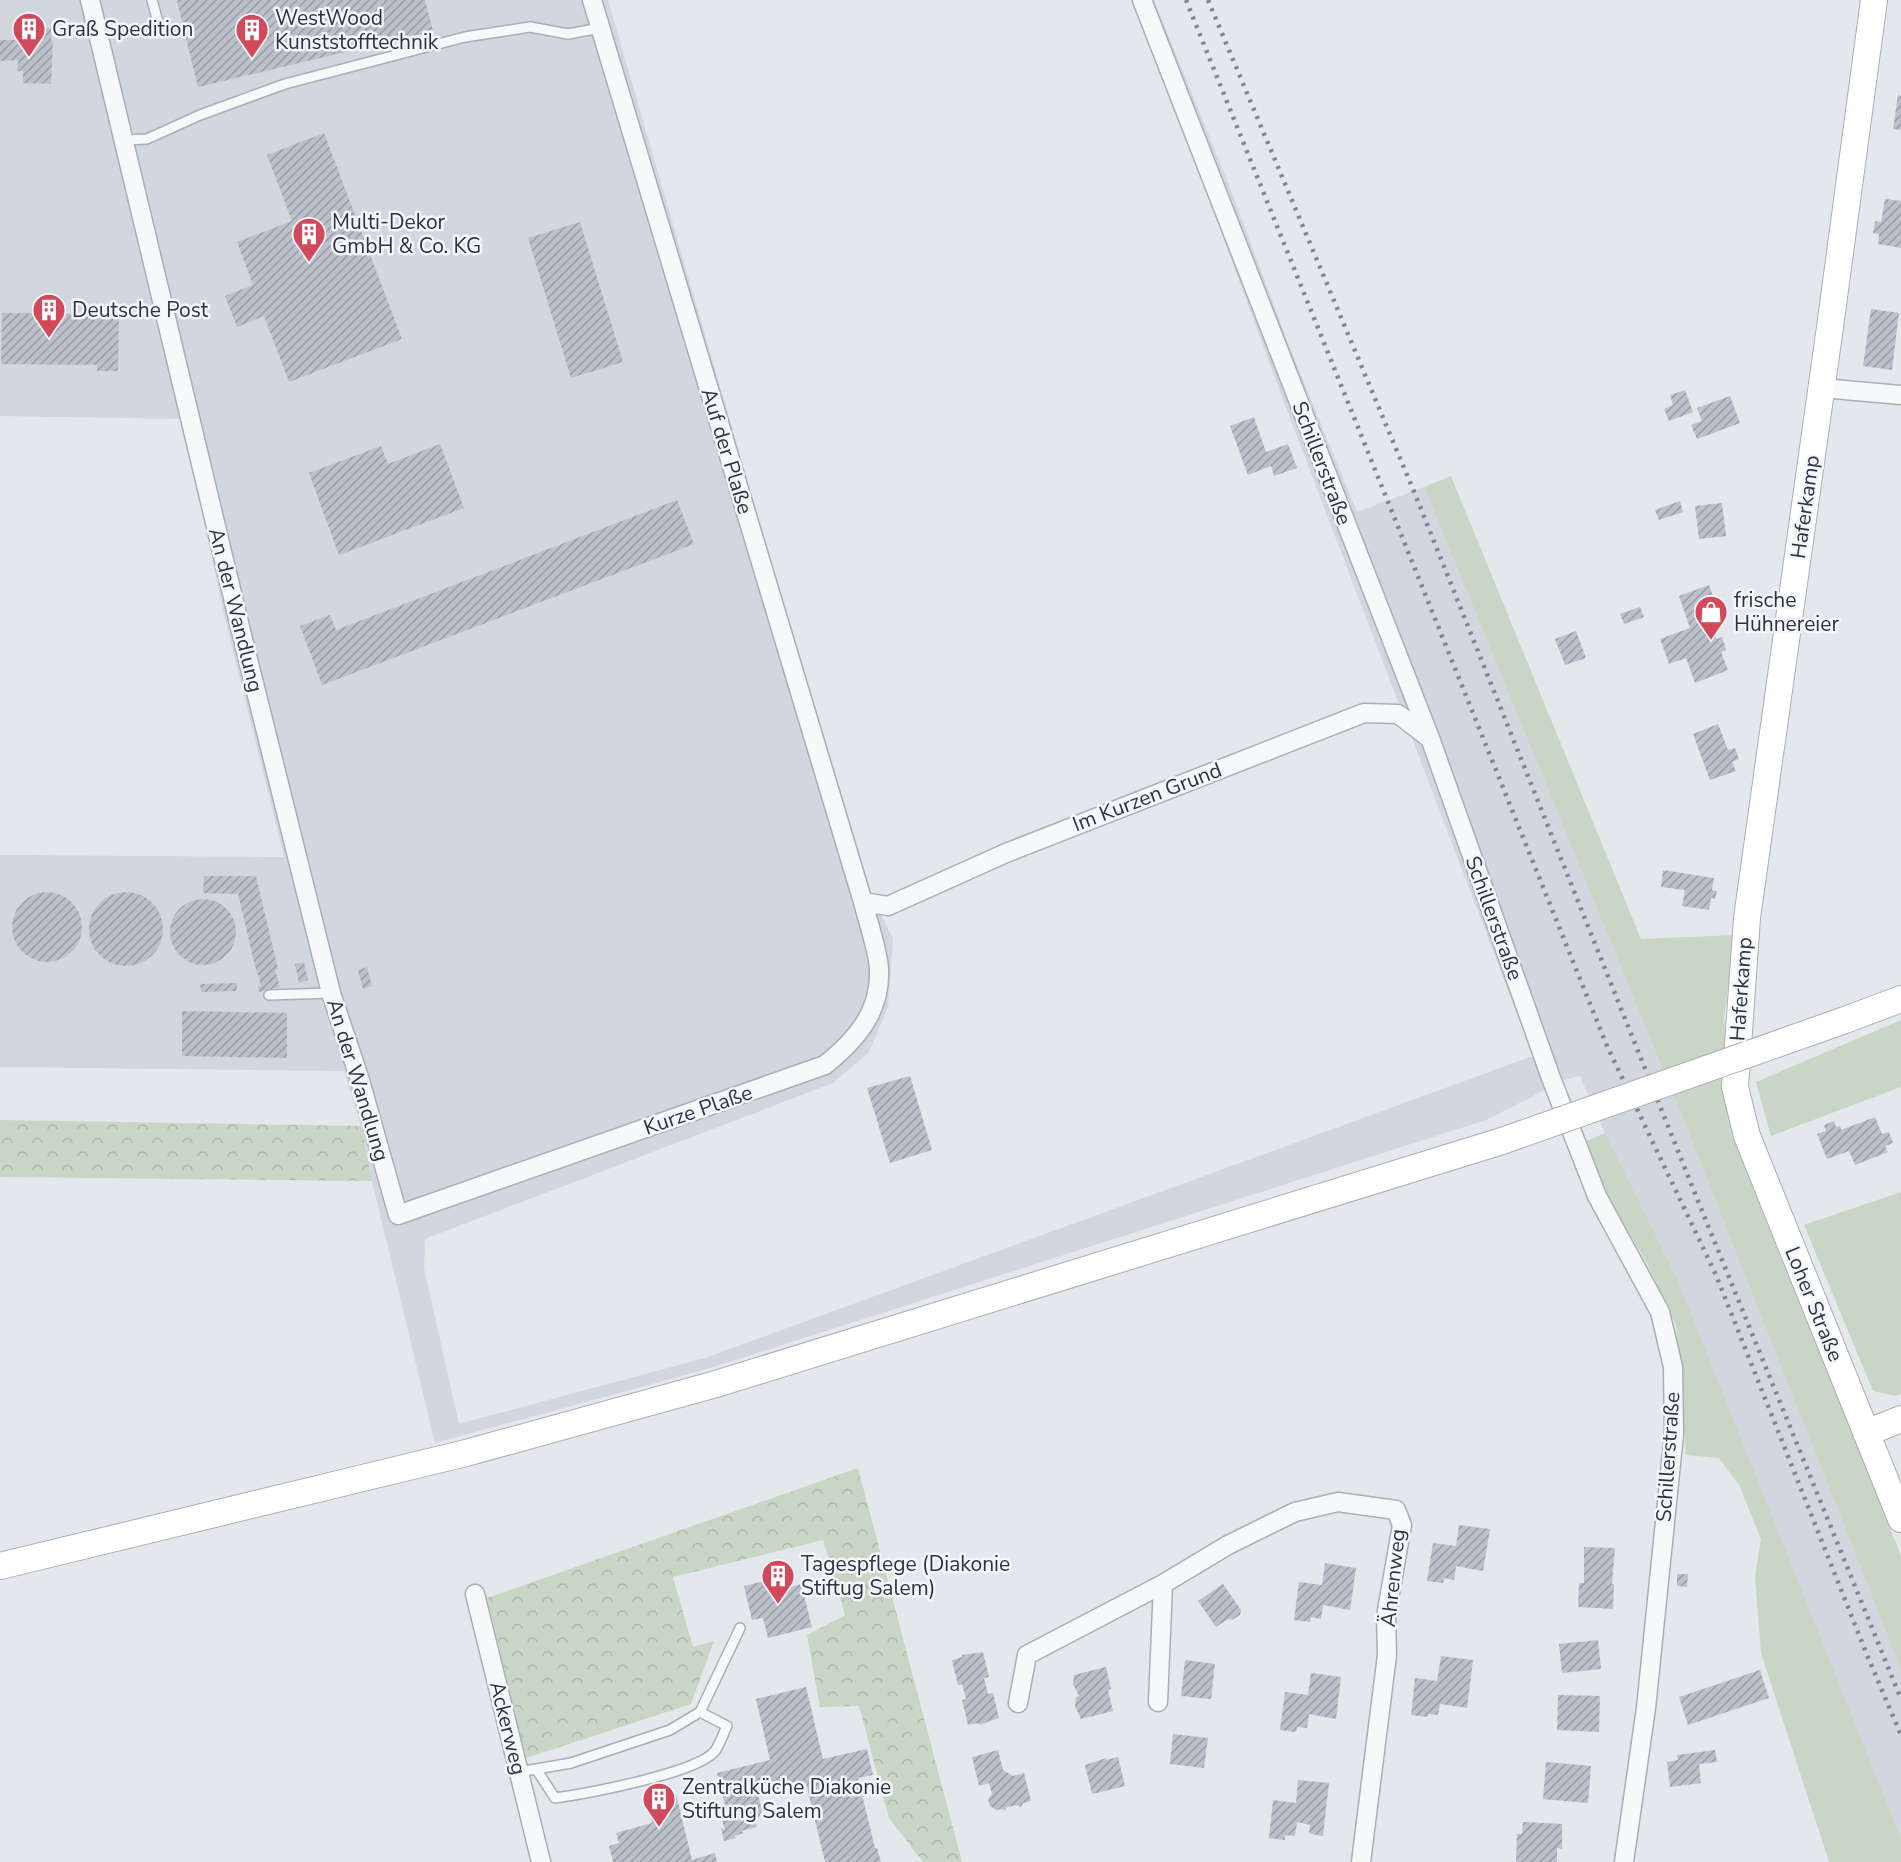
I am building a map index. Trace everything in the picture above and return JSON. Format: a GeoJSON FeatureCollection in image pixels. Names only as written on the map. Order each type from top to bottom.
{"type":"FeatureCollection","features":[{"type":"Feature","properties":{"kind":"main road","name":"Haferkamp"},"geometry":{"type":"LineString","coordinates":[[1735,1087],[1747,918],[1874,0]]}},
{"type":"Feature","properties":{"kind":"main road"},"geometry":{"type":"LineString","coordinates":[[0,1566],[466,1453],[716,1384],[1502,1142],[1901,999]]}},
{"type":"Feature","properties":{"kind":"main road","name":"Loher Straße"},"geometry":{"type":"LineString","coordinates":[[1735,1087],[1747,1136],[1901,1519]]}},
{"type":"Feature","properties":{"kind":"main road"},"geometry":{"type":"LineString","coordinates":[[1866,1433],[1901,1419]]}},
{"type":"Feature","properties":{"kind":"street","name":"An der Wandlung"},"geometry":{"type":"LineString","coordinates":[[90,0],[235,608],[331,993],[359,1077],[398,1215]]}},
{"type":"Feature","properties":{"kind":"street","name":"Auf der Plaße"},"geometry":{"type":"LineString","coordinates":[[592,0],[863,902]]}},
{"type":"Feature","properties":{"kind":"street","name":"Schillerstraße"},"geometry":{"type":"LineString","coordinates":[[1142,0],[1430,738],[1551,1078],[1597,1196],[1660,1312],[1673,1366],[1674,1434],[1646,1708],[1624,1862]]}},
{"type":"Feature","properties":{"kind":"street"},"geometry":{"type":"LineString","coordinates":[[1821,388],[1901,395]]}},
{"type":"Feature","properties":{"kind":"street","name":"Im Kurzen Grund"},"geometry":{"type":"LineString","coordinates":[[863,902],[888,906],[1006,852],[1364,713],[1398,714],[1430,738]]}},
{"type":"Feature","properties":{"kind":"street","name":"Kurze Plaße"},"geometry":{"type":"LineString","coordinates":[[398,1215],[825,1065],[846,1048],[866,1024],[875,1001],[879,969],[863,902]]}},
{"type":"Feature","properties":{"kind":"street","name":"Ährenweg"},"geometry":{"type":"LineString","coordinates":[[1018,1703],[1027,1654],[1163,1584],[1228,1545],[1295,1512],[1338,1502],[1396,1510],[1402,1525],[1386,1616],[1387,1655],[1361,1862]]}},
{"type":"Feature","properties":{"kind":"street"},"geometry":{"type":"LineString","coordinates":[[1158,1702],[1163,1584]]}},
{"type":"Feature","properties":{"kind":"street","name":"Ackerweg"},"geometry":{"type":"LineString","coordinates":[[475,1594],[527,1771],[541,1862]]}},
{"type":"Feature","properties":{"kind":"lane"},"geometry":{"type":"LineString","coordinates":[[152,0],[158,22]]}},
{"type":"Feature","properties":{"kind":"lane"},"geometry":{"type":"LineString","coordinates":[[124,140],[147,139],[200,115],[285,84],[465,37],[530,27],[568,34],[600,28]]}},
{"type":"Feature","properties":{"kind":"lane"},"geometry":{"type":"LineString","coordinates":[[269,995],[331,993]]}},
{"type":"Feature","properties":{"kind":"lane"},"geometry":{"type":"LineString","coordinates":[[527,1771],[571,1763],[670,1730],[700,1712],[740,1628]]}},
{"type":"Feature","properties":{"kind":"lane"},"geometry":{"type":"LineString","coordinates":[[527,1771],[555,1798],[592,1793],[696,1765],[715,1752],[727,1726],[700,1712]]}},
{"type":"Feature","properties":{"kind":"shaded area"},"geometry":{"type":"Polygon","coordinates":[[[0,0],[608,0],[862,876],[893,939],[888,1007],[869,1052],[833,1083],[425,1239],[424,1268],[459,1424],[705,1358],[1533,1056],[1279,389],[1136,0],[1154,0],[1229,185],[1290,348],[1357,512],[1424,487],[1683,1119],[1901,1670],[1901,1838],[1773,1522],[1580,1076],[1564,1080],[1486,1120],[707,1369],[435,1443],[361,1126],[344,1071],[0,1067],[0,855],[284,857],[224,615],[182,419],[0,416],[0,0]]]}},
{"type":"Feature","properties":{"kind":"green space"},"geometry":{"type":"Polygon","coordinates":[[[1451,476],[1641,939],[1736,935],[1724,1016],[1728,1096],[1840,1402],[1901,1556],[1901,1670],[1683,1119],[1424,487],[1451,476]]]}},
{"type":"Feature","properties":{"kind":"green space"},"geometry":{"type":"Polygon","coordinates":[[[1901,1020],[1901,1087],[1771,1136],[1756,1082],[1901,1020]]]}},
{"type":"Feature","properties":{"kind":"green space"},"geometry":{"type":"Polygon","coordinates":[[[0,1120],[361,1126],[372,1181],[0,1177],[0,1120]]]}},
{"type":"Feature","properties":{"kind":"green space"},"geometry":{"type":"Polygon","coordinates":[[[1605,1133],[1679,1283],[1901,1838],[1901,1862],[1829,1862],[1761,1653],[1755,1577],[1761,1539],[1739,1485],[1719,1458],[1686,1455],[1676,1325],[1648,1265],[1606,1193],[1584,1142],[1605,1133]]]}},
{"type":"Feature","properties":{"kind":"green space"},"geometry":{"type":"Polygon","coordinates":[[[1901,1192],[1901,1394],[1895,1396],[1873,1391],[1804,1225],[1901,1192]]]}},
{"type":"Feature","properties":{"kind":"green space"},"geometry":{"type":"Polygon","coordinates":[[[858,1468],[962,1862],[923,1862],[889,1818],[859,1706],[820,1707],[807,1635],[845,1615],[823,1540],[673,1577],[693,1647],[714,1641],[691,1704],[526,1758],[487,1598],[858,1468]]]}},
{"type":"Feature","properties":{"kind":"building","name":"WestWood Kunststofftechnik"},"geometry":{"type":"Polygon","coordinates":[[[177,0],[425,0],[433,31],[198,87],[184,31],[189,30],[186,22],[182,23],[177,0]]]}},
{"type":"Feature","properties":{"kind":"building","name":"Graß Spedition"},"geometry":{"type":"Polygon","coordinates":[[[30,28],[51,28],[51,40],[53,41],[51,84],[23,83],[23,71],[17,71],[18,60],[0,61],[0,40],[27,40],[30,28]]]}},
{"type":"Feature","properties":{"kind":"building"},"geometry":{"type":"Polygon","coordinates":[[[1898,95],[1901,96],[1901,130],[1893,129],[1898,95]]]}},
{"type":"Feature","properties":{"kind":"building","name":"Multi-Dekor GmbH & Co. KG"},"geometry":{"type":"Polygon","coordinates":[[[324,133],[402,339],[289,382],[264,316],[237,327],[225,296],[253,285],[237,242],[292,221],[267,155],[324,133]]]}},
{"type":"Feature","properties":{"kind":"building"},"geometry":{"type":"Polygon","coordinates":[[[1885,199],[1901,201],[1901,248],[1878,244],[1879,234],[1873,233],[1875,221],[1881,222],[1885,199]]]}},
{"type":"Feature","properties":{"kind":"building"},"geometry":{"type":"Polygon","coordinates":[[[580,222],[623,362],[571,378],[528,238],[580,222]]]}},
{"type":"Feature","properties":{"kind":"building"},"geometry":{"type":"Polygon","coordinates":[[[1871,309],[1899,313],[1892,370],[1863,366],[1871,309]]]}},
{"type":"Feature","properties":{"kind":"building","name":"Deutsche Post"},"geometry":{"type":"Polygon","coordinates":[[[2,313],[119,314],[118,371],[97,371],[97,365],[1,364],[2,313]]]}},
{"type":"Feature","properties":{"kind":"building"},"geometry":{"type":"Polygon","coordinates":[[[1685,390],[1693,412],[1669,421],[1664,409],[1673,405],[1670,395],[1685,390]]]}},
{"type":"Feature","properties":{"kind":"building"},"geometry":{"type":"Polygon","coordinates":[[[1730,396],[1740,423],[1697,439],[1691,425],[1702,421],[1697,408],[1730,396]]]}},
{"type":"Feature","properties":{"kind":"building"},"geometry":{"type":"Polygon","coordinates":[[[1254,417],[1266,452],[1288,444],[1297,468],[1274,476],[1271,466],[1248,475],[1230,426],[1254,417]]]}},
{"type":"Feature","properties":{"kind":"building"},"geometry":{"type":"Polygon","coordinates":[[[440,444],[464,508],[339,555],[309,473],[381,446],[388,464],[440,444]]]}},
{"type":"Feature","properties":{"kind":"building"},"geometry":{"type":"Polygon","coordinates":[[[677,500],[694,544],[322,685],[300,626],[330,615],[336,630],[677,500]]]}},
{"type":"Feature","properties":{"kind":"building"},"geometry":{"type":"Polygon","coordinates":[[[1680,501],[1683,512],[1659,520],[1655,510],[1680,501]]]}},
{"type":"Feature","properties":{"kind":"building"},"geometry":{"type":"Polygon","coordinates":[[[1722,503],[1726,536],[1699,539],[1695,506],[1722,503]]]}},
{"type":"Feature","properties":{"kind":"building"},"geometry":{"type":"Polygon","coordinates":[[[1709,585],[1717,607],[1705,611],[1717,639],[1722,637],[1726,650],[1721,652],[1728,670],[1695,683],[1686,658],[1669,664],[1660,639],[1690,628],[1679,596],[1709,585]]]}},
{"type":"Feature","properties":{"kind":"building"},"geometry":{"type":"Polygon","coordinates":[[[1640,607],[1644,617],[1624,624],[1620,614],[1640,607]]]}},
{"type":"Feature","properties":{"kind":"building"},"geometry":{"type":"Polygon","coordinates":[[[1576,631],[1586,658],[1565,665],[1555,639],[1576,631]]]}},
{"type":"Feature","properties":{"kind":"building"},"geometry":{"type":"Polygon","coordinates":[[[1718,724],[1728,750],[1735,748],[1739,759],[1732,762],[1736,771],[1710,780],[1693,734],[1718,724]]]}},
{"type":"Feature","properties":{"kind":"building"},"geometry":{"type":"Polygon","coordinates":[[[1663,870],[1714,878],[1712,890],[1717,891],[1715,899],[1711,898],[1709,910],[1682,906],[1685,890],[1661,887],[1663,870]]]}},
{"type":"Feature","properties":{"kind":"building"},"geometry":{"type":"Polygon","coordinates":[[[204,876],[256,876],[278,969],[275,970],[280,987],[259,992],[258,986],[261,986],[238,894],[203,893],[204,876]]]}},
{"type":"Feature","properties":{"kind":"building"},"geometry":{"type":"Polygon","coordinates":[[[54,892],[67,898],[76,907],[80,913],[82,927],[80,941],[72,952],[61,960],[40,962],[22,952],[14,941],[12,920],[22,902],[33,894],[54,892]]]}},
{"type":"Feature","properties":{"kind":"building"},"geometry":{"type":"Polygon","coordinates":[[[126,892],[147,898],[157,908],[163,929],[157,950],[147,960],[126,966],[105,960],[95,950],[89,929],[95,908],[105,898],[126,892]]]}},
{"type":"Feature","properties":{"kind":"building"},"geometry":{"type":"Polygon","coordinates":[[[203,899],[215,902],[226,909],[233,920],[236,932],[233,944],[226,955],[215,962],[203,965],[191,962],[180,955],[173,944],[170,932],[173,920],[180,909],[191,902],[203,899]]]}},
{"type":"Feature","properties":{"kind":"building"},"geometry":{"type":"Polygon","coordinates":[[[304,962],[308,980],[299,983],[295,964],[304,962]]]}},
{"type":"Feature","properties":{"kind":"building"},"geometry":{"type":"Polygon","coordinates":[[[367,967],[372,986],[363,989],[358,970],[367,967]]]}},
{"type":"Feature","properties":{"kind":"building"},"geometry":{"type":"Polygon","coordinates":[[[237,983],[237,991],[201,992],[200,984],[237,983]]]}},
{"type":"Feature","properties":{"kind":"building"},"geometry":{"type":"Polygon","coordinates":[[[182,1011],[287,1013],[287,1058],[182,1056],[182,1011]]]}},
{"type":"Feature","properties":{"kind":"building"},"geometry":{"type":"Polygon","coordinates":[[[910,1076],[932,1150],[890,1163],[867,1088],[910,1076]]]}},
{"type":"Feature","properties":{"kind":"building"},"geometry":{"type":"Polygon","coordinates":[[[1875,1117],[1882,1134],[1889,1132],[1893,1143],[1885,1146],[1888,1152],[1855,1165],[1849,1151],[1827,1159],[1817,1134],[1826,1131],[1824,1125],[1834,1121],[1836,1127],[1840,1126],[1841,1130],[1875,1117]]]}},
{"type":"Feature","properties":{"kind":"building"},"geometry":{"type":"Polygon","coordinates":[[[1459,1525],[1490,1529],[1483,1571],[1456,1566],[1454,1580],[1444,1578],[1443,1583],[1427,1581],[1433,1543],[1456,1546],[1459,1525]]]}},
{"type":"Feature","properties":{"kind":"building"},"geometry":{"type":"Polygon","coordinates":[[[1584,1547],[1615,1548],[1612,1584],[1614,1584],[1613,1609],[1578,1607],[1579,1583],[1584,1583],[1584,1547]]]}},
{"type":"Feature","properties":{"kind":"building"},"geometry":{"type":"Polygon","coordinates":[[[1325,1563],[1356,1568],[1350,1610],[1323,1605],[1321,1619],[1311,1617],[1310,1622],[1294,1620],[1299,1582],[1322,1585],[1325,1563]]]}},
{"type":"Feature","properties":{"kind":"building"},"geometry":{"type":"Polygon","coordinates":[[[1677,1574],[1688,1574],[1687,1587],[1677,1586],[1677,1574]]]}},
{"type":"Feature","properties":{"kind":"building","name":"Tagespflege (Diakonie Stiftug Salem)"},"geometry":{"type":"Polygon","coordinates":[[[788,1575],[791,1587],[801,1584],[812,1627],[768,1638],[763,1618],[752,1620],[744,1586],[788,1575]]]}},
{"type":"Feature","properties":{"kind":"building"},"geometry":{"type":"Polygon","coordinates":[[[1223,1584],[1241,1610],[1240,1615],[1216,1627],[1198,1601],[1223,1584]]]}},
{"type":"Feature","properties":{"kind":"building"},"geometry":{"type":"Polygon","coordinates":[[[1598,1640],[1601,1669],[1562,1673],[1559,1644],[1598,1640]]]}},
{"type":"Feature","properties":{"kind":"building"},"geometry":{"type":"Polygon","coordinates":[[[983,1652],[989,1677],[984,1678],[988,1694],[993,1693],[999,1718],[979,1725],[978,1723],[968,1725],[962,1700],[966,1699],[962,1684],[958,1685],[952,1660],[962,1655],[983,1652]]]}},
{"type":"Feature","properties":{"kind":"building"},"geometry":{"type":"Polygon","coordinates":[[[1441,1656],[1473,1660],[1467,1708],[1440,1704],[1438,1715],[1428,1714],[1428,1717],[1411,1715],[1415,1678],[1437,1681],[1441,1656]]]}},
{"type":"Feature","properties":{"kind":"building"},"geometry":{"type":"Polygon","coordinates":[[[1185,1660],[1215,1664],[1211,1699],[1181,1696],[1185,1660]]]}},
{"type":"Feature","properties":{"kind":"building"},"geometry":{"type":"Polygon","coordinates":[[[1106,1667],[1113,1711],[1081,1719],[1075,1706],[1076,1697],[1079,1696],[1073,1684],[1074,1675],[1106,1667]]]}},
{"type":"Feature","properties":{"kind":"building"},"geometry":{"type":"Polygon","coordinates":[[[1760,1670],[1769,1698],[1688,1725],[1679,1697],[1760,1670]]]}},
{"type":"Feature","properties":{"kind":"building"},"geometry":{"type":"Polygon","coordinates":[[[1311,1673],[1341,1677],[1336,1719],[1309,1714],[1307,1728],[1297,1727],[1296,1732],[1280,1730],[1285,1692],[1308,1695],[1311,1673]]]}},
{"type":"Feature","properties":{"kind":"building"},"geometry":{"type":"Polygon","coordinates":[[[806,1687],[823,1759],[867,1749],[873,1775],[858,1778],[875,1848],[877,1848],[881,1862],[825,1862],[806,1783],[758,1794],[762,1811],[755,1824],[756,1827],[741,1831],[744,1833],[724,1841],[721,1828],[725,1830],[722,1820],[726,1821],[723,1811],[727,1813],[717,1773],[770,1760],[756,1699],[806,1687]]]}},
{"type":"Feature","properties":{"kind":"building"},"geometry":{"type":"Polygon","coordinates":[[[1558,1695],[1600,1696],[1599,1732],[1557,1730],[1558,1695]]]}},
{"type":"Feature","properties":{"kind":"building"},"geometry":{"type":"Polygon","coordinates":[[[1173,1734],[1208,1738],[1204,1768],[1170,1764],[1173,1734]]]}},
{"type":"Feature","properties":{"kind":"building"},"geometry":{"type":"Polygon","coordinates":[[[998,1750],[1003,1770],[1013,1776],[1024,1773],[1031,1801],[1023,1803],[1021,1807],[1017,1805],[1007,1807],[1005,1811],[996,1810],[990,1806],[988,1799],[992,1794],[989,1783],[979,1786],[972,1757],[998,1750]]]}},
{"type":"Feature","properties":{"kind":"building"},"geometry":{"type":"Polygon","coordinates":[[[1715,1750],[1717,1762],[1699,1764],[1701,1783],[1670,1787],[1667,1762],[1678,1760],[1677,1755],[1715,1750]]]}},
{"type":"Feature","properties":{"kind":"building"},"geometry":{"type":"Polygon","coordinates":[[[1118,1757],[1125,1786],[1092,1794],[1085,1765],[1106,1758],[1106,1760],[1118,1757]]]}},
{"type":"Feature","properties":{"kind":"building"},"geometry":{"type":"Polygon","coordinates":[[[1546,1762],[1591,1766],[1588,1803],[1543,1799],[1546,1762]]]}},
{"type":"Feature","properties":{"kind":"building"},"geometry":{"type":"Polygon","coordinates":[[[1298,1780],[1329,1783],[1323,1836],[1311,1834],[1310,1825],[1297,1822],[1295,1836],[1285,1835],[1285,1840],[1269,1838],[1273,1800],[1296,1803],[1298,1780]]]}},
{"type":"Feature","properties":{"kind":"building","name":"Zentralküche Diakonie Stiftung Salem"},"geometry":{"type":"Polygon","coordinates":[[[676,1794],[692,1860],[715,1853],[717,1862],[613,1862],[609,1846],[619,1843],[616,1833],[652,1823],[646,1801],[676,1794]]]}},
{"type":"Feature","properties":{"kind":"building"},"geometry":{"type":"Polygon","coordinates":[[[1523,1822],[1562,1824],[1562,1849],[1557,1848],[1557,1862],[1516,1862],[1517,1834],[1522,1834],[1523,1822]]]}},
{"type":"Feature","properties":{"kind":"railway"},"geometry":{"type":"LineString","coordinates":[[1186,0],[1607,1046],[1716,1275],[1901,1735]]}},
{"type":"Feature","properties":{"kind":"railway"},"geometry":{"type":"LineString","coordinates":[[1208,0],[1415,494],[1700,1206],[1901,1699]]}},
{"type":"Feature","properties":{"kind":"place","name":"Graß Spedition"},"geometry":{"type":"Point","coordinates":[29,58]}},
{"type":"Feature","properties":{"kind":"place","name":"WestWood Kunststofftechnik"},"geometry":{"type":"Point","coordinates":[252,59]}},
{"type":"Feature","properties":{"kind":"place","name":"Multi-Dekor GmbH & Co. KG"},"geometry":{"type":"Point","coordinates":[309,263]}},
{"type":"Feature","properties":{"kind":"place","name":"Deutsche Post"},"geometry":{"type":"Point","coordinates":[49,339]}},
{"type":"Feature","properties":{"kind":"place","name":"frische Hühnereier"},"geometry":{"type":"Point","coordinates":[1711,641]}},
{"type":"Feature","properties":{"kind":"place","name":"Tagespflege (Diakonie Stiftug Salem)"},"geometry":{"type":"Point","coordinates":[778,1605]}},
{"type":"Feature","properties":{"kind":"place","name":"Zentralküche Diakonie Stiftung Salem"},"geometry":{"type":"Point","coordinates":[659,1828]}}]}
